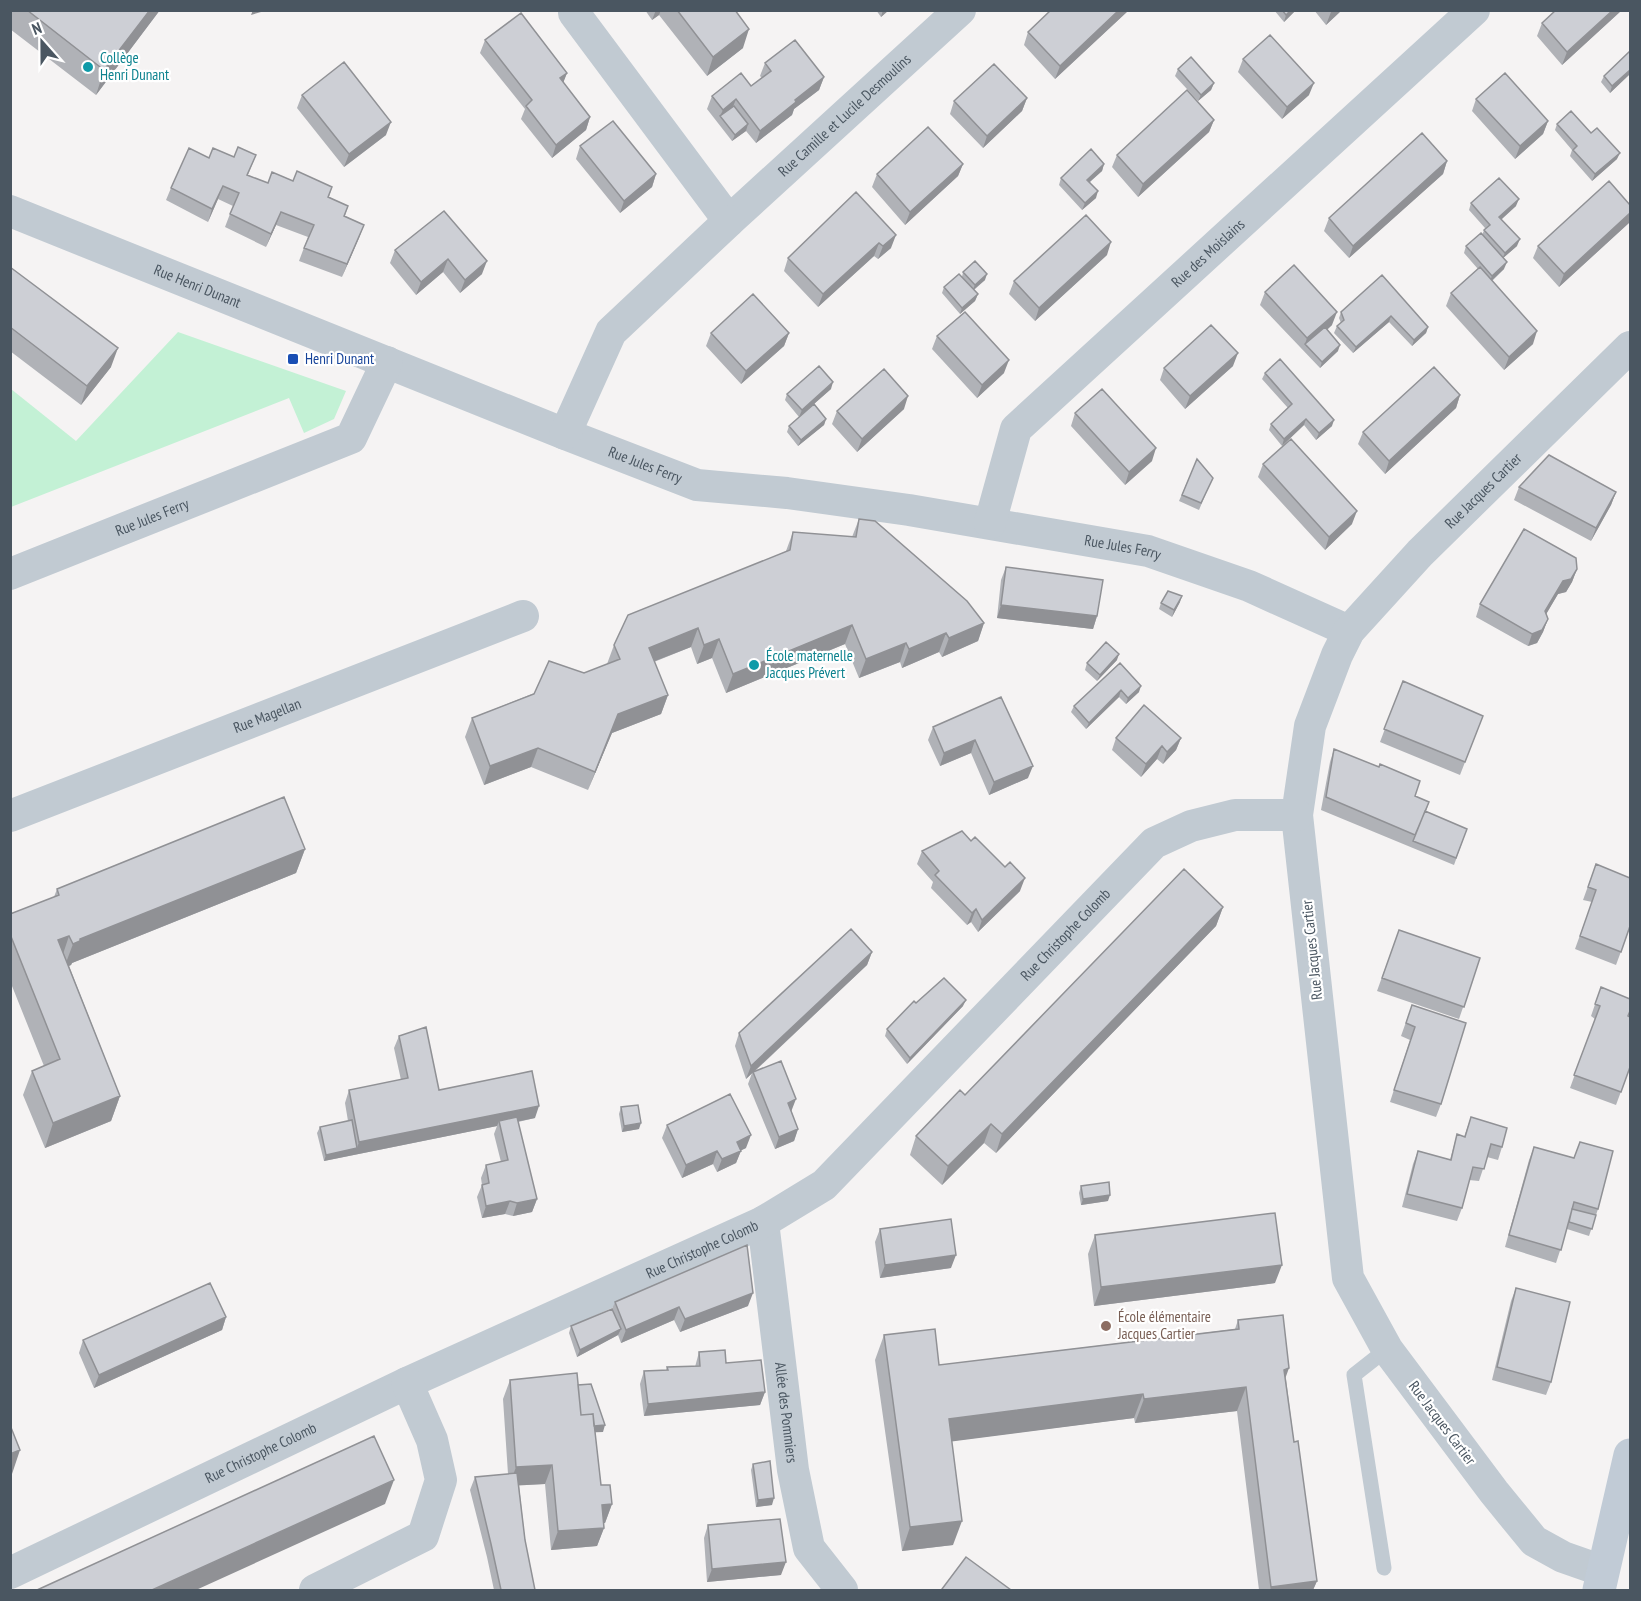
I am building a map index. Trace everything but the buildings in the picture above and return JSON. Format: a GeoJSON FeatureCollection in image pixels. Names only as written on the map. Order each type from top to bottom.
{"type":"FeatureCollection","features":[{"type":"Feature","properties":{"kind":"main road"},"geometry":{"type":"LineString","coordinates":[[1601,1581],[1630,1455]]}},
{"type":"Feature","properties":{"kind":"street","name":"Rue Camille et Lucile Desmoulins"},"geometry":{"type":"LineString","coordinates":[[565,434],[611,332],[960,10]]}},
{"type":"Feature","properties":{"kind":"street","name":"Rue des Moislains"},"geometry":{"type":"LineString","coordinates":[[990,523],[1016,429],[1474,10]]}},
{"type":"Feature","properties":{"kind":"street"},"geometry":{"type":"LineString","coordinates":[[574,13],[729,221]]}},
{"type":"Feature","properties":{"kind":"street","name":"Rue Henri Dunant"},"geometry":{"type":"LineString","coordinates":[[10,211],[387,362]]}},
{"type":"Feature","properties":{"kind":"street","name":"Rue Jacques Cartier"},"geometry":{"type":"LineString","coordinates":[[1601,1581],[1534,1541],[1494,1492],[1387,1349],[1348,1278],[1297,815],[1310,726],[1349,631],[1420,553],[1630,347]]}},
{"type":"Feature","properties":{"kind":"street","name":"Rue Jules Ferry"},"geometry":{"type":"LineString","coordinates":[[10,574],[351,438],[387,362],[697,485],[787,493],[990,523],[1148,551],[1249,586],[1349,631]]}},
{"type":"Feature","properties":{"kind":"street","name":"Rue Magellan"},"geometry":{"type":"LineString","coordinates":[[10,816],[523,616]]}},
{"type":"Feature","properties":{"kind":"street","name":"Rue Christophe Colomb"},"geometry":{"type":"LineString","coordinates":[[10,1573],[407,1383],[763,1222],[824,1185],[1154,843],[1191,826],[1235,815],[1297,815]]}},
{"type":"Feature","properties":{"kind":"street","name":"Allée des Pommiers"},"geometry":{"type":"LineString","coordinates":[[763,1222],[793,1470],[809,1548],[842,1590]]}},
{"type":"Feature","properties":{"kind":"street"},"geometry":{"type":"LineString","coordinates":[[315,1590],[423,1536],[441,1480],[432,1440],[407,1383]]}},
{"type":"Feature","properties":{"kind":"lane"},"geometry":{"type":"LineString","coordinates":[[1384,1568],[1354,1375],[1387,1349]]}},
{"type":"Feature","properties":{"kind":"green space"},"geometry":{"type":"Polygon","coordinates":[[[178,332],[346,391],[334,419],[304,433],[289,398],[11,507],[11,389],[76,441],[178,332]]]}},
{"type":"Feature","properties":{"kind":"place","name":"Collège Henri Dunant"},"geometry":{"type":"Point","coordinates":[88,67]}},
{"type":"Feature","properties":{"kind":"place","name":"Henri Dunant"},"geometry":{"type":"Point","coordinates":[293,359]}},
{"type":"Feature","properties":{"kind":"place","name":"École maternelle Jacques Prévert"},"geometry":{"type":"Point","coordinates":[754,665]}},
{"type":"Feature","properties":{"kind":"place","name":"École élémentaire Jacques Cartier"},"geometry":{"type":"Point","coordinates":[1106,1326]}}]}
